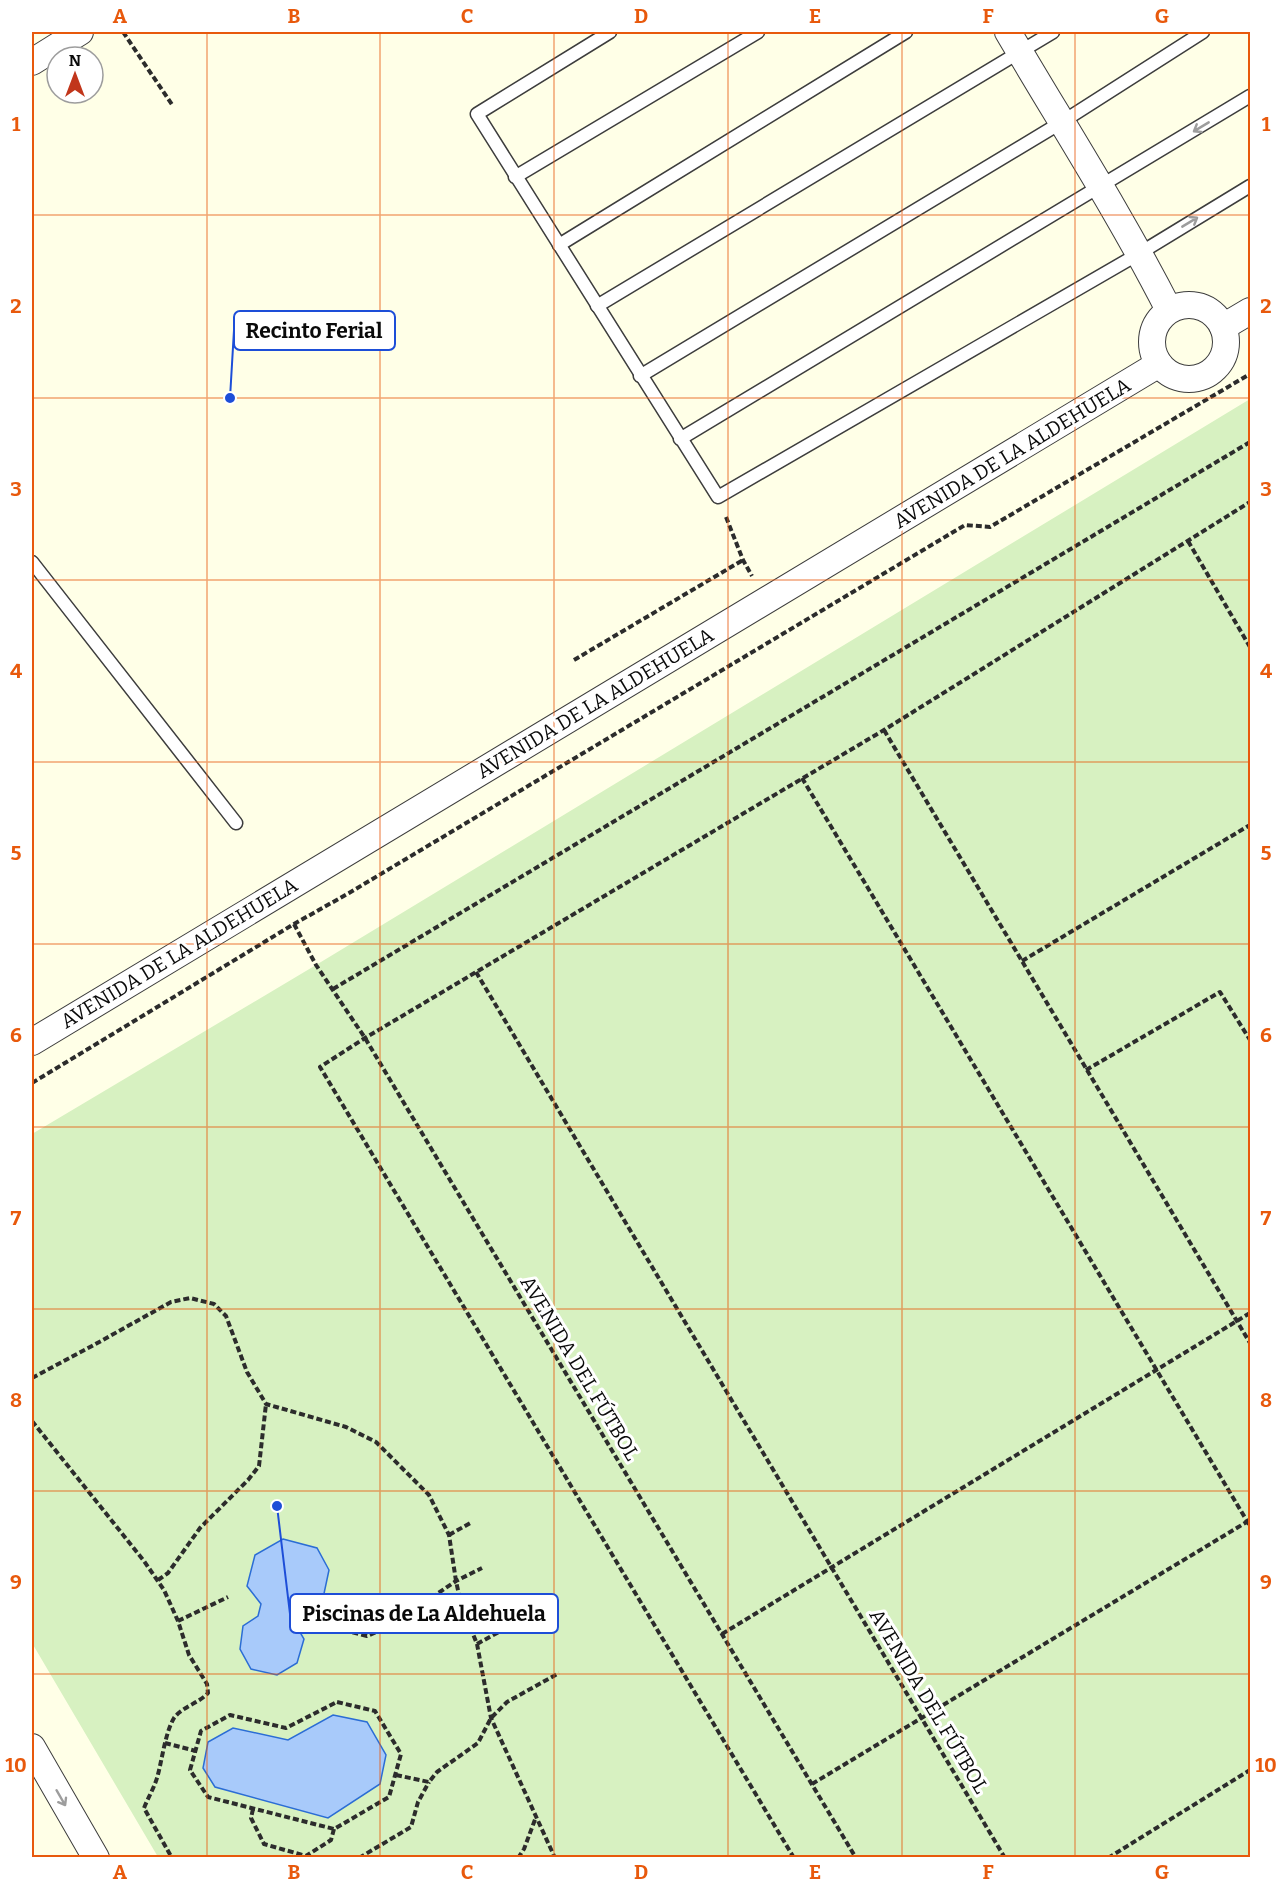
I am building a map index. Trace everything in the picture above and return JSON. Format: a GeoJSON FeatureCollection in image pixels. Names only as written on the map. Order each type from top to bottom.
{"type":"FeatureCollection","features":[{"type":"Feature","properties":{"kind":"street"},"geometry":{"type":"LineString","coordinates":[[32,62],[80,32]]}},
{"type":"Feature","properties":{"kind":"street"},"geometry":{"type":"LineString","coordinates":[[1014,42],[1102,187],[1169,310]]}},
{"type":"Feature","properties":{"kind":"street"},"geometry":{"type":"LineString","coordinates":[[1190,304],[1210,311],[1223,327],[1226,340],[1224,352],[1218,364],[1205,375],[1189,379],[1172,375],[1159,364],[1151,345],[1155,325],[1169,310],[1190,304]]}},
{"type":"Feature","properties":{"kind":"street"},"geometry":{"type":"LineString","coordinates":[[1223,327],[1251,311]]}},
{"type":"Feature","properties":{"kind":"street","name":"AVENIDA DE LA ALDEHUELA"},"geometry":{"type":"LineString","coordinates":[[32,1042],[1159,364]]}},
{"type":"Feature","properties":{"kind":"street"},"geometry":{"type":"LineString","coordinates":[[32,1748],[96,1857]]}},
{"type":"Feature","properties":{"kind":"lane"},"geometry":{"type":"LineString","coordinates":[[610,32],[477,114],[718,497],[1140,253],[1251,186]]}},
{"type":"Feature","properties":{"kind":"lane"},"geometry":{"type":"LineString","coordinates":[[515,177],[758,32]]}},
{"type":"Feature","properties":{"kind":"lane"},"geometry":{"type":"LineString","coordinates":[[559,245],[906,32]]}},
{"type":"Feature","properties":{"kind":"lane"},"geometry":{"type":"LineString","coordinates":[[597,306],[1014,42],[1053,32]]}},
{"type":"Feature","properties":{"kind":"lane"},"geometry":{"type":"LineString","coordinates":[[640,376],[1062,122],[1203,32]]}},
{"type":"Feature","properties":{"kind":"lane"},"geometry":{"type":"LineString","coordinates":[[680,439],[1251,96]]}},
{"type":"Feature","properties":{"kind":"lane"},"geometry":{"type":"LineString","coordinates":[[32,562],[236,823]]}},
{"type":"Feature","properties":{"kind":"path"},"geometry":{"type":"LineString","coordinates":[[123,32],[173,106]]}},
{"type":"Feature","properties":{"kind":"path"},"geometry":{"type":"LineString","coordinates":[[32,1083],[294,924],[350,893],[965,525],[990,527],[1251,374]]}},
{"type":"Feature","properties":{"kind":"path"},"geometry":{"type":"LineString","coordinates":[[333,989],[1251,442]]}},
{"type":"Feature","properties":{"kind":"path"},"geometry":{"type":"LineString","coordinates":[[718,497],[743,560],[766,601]]}},
{"type":"Feature","properties":{"kind":"path"},"geometry":{"type":"LineString","coordinates":[[794,1857],[320,1067],[365,1038],[884,730],[1251,502]]}},
{"type":"Feature","properties":{"kind":"path"},"geometry":{"type":"LineString","coordinates":[[1188,541],[1251,647]]}},
{"type":"Feature","properties":{"kind":"path"},"geometry":{"type":"LineString","coordinates":[[574,660],[743,560]]}},
{"type":"Feature","properties":{"kind":"path"},"geometry":{"type":"LineString","coordinates":[[884,730],[1251,1343]]}},
{"type":"Feature","properties":{"kind":"path"},"geometry":{"type":"LineString","coordinates":[[802,778],[1250,1522],[812,1784]]}},
{"type":"Feature","properties":{"kind":"path"},"geometry":{"type":"LineString","coordinates":[[1022,961],[1251,825]]}},
{"type":"Feature","properties":{"kind":"path","name":"AVENIDA DEL FÚTBOL"},"geometry":{"type":"LineString","coordinates":[[294,924],[316,965],[365,1038],[856,1857]]}},
{"type":"Feature","properties":{"kind":"path","name":"AVENIDA DEL FÚTBOL"},"geometry":{"type":"LineString","coordinates":[[476,972],[1005,1857]]}},
{"type":"Feature","properties":{"kind":"path"},"geometry":{"type":"LineString","coordinates":[[1086,1070],[1220,992],[1251,1040]]}},
{"type":"Feature","properties":{"kind":"path"},"geometry":{"type":"LineString","coordinates":[[32,1378],[171,1302],[190,1298],[214,1304],[226,1316],[247,1372],[266,1404],[259,1466],[200,1528],[168,1573],[158,1580]]}},
{"type":"Feature","properties":{"kind":"path"},"geometry":{"type":"LineString","coordinates":[[722,1634],[1251,1313]]}},
{"type":"Feature","properties":{"kind":"path"},"geometry":{"type":"LineString","coordinates":[[266,1404],[346,1427],[376,1442],[429,1495],[450,1535],[461,1604],[477,1644],[491,1718],[555,1857]]}},
{"type":"Feature","properties":{"kind":"path"},"geometry":{"type":"LineString","coordinates":[[32,1421],[158,1580],[178,1621],[189,1655],[207,1684],[208,1693],[174,1718],[156,1779],[144,1808],[172,1857]]}},
{"type":"Feature","properties":{"kind":"path"},"geometry":{"type":"LineString","coordinates":[[450,1535],[472,1522]]}},
{"type":"Feature","properties":{"kind":"path"},"geometry":{"type":"LineString","coordinates":[[334,1628],[367,1636],[387,1627],[456,1581],[482,1568]]}},
{"type":"Feature","properties":{"kind":"path"},"geometry":{"type":"LineString","coordinates":[[178,1621],[228,1597]]}},
{"type":"Feature","properties":{"kind":"path"},"geometry":{"type":"LineString","coordinates":[[477,1644],[515,1623]]}},
{"type":"Feature","properties":{"kind":"path"},"geometry":{"type":"LineString","coordinates":[[359,1857],[411,1827],[418,1802],[436,1772],[478,1743],[491,1718],[507,1702],[559,1673]]}},
{"type":"Feature","properties":{"kind":"path"},"geometry":{"type":"LineString","coordinates":[[253,1808],[251,1818],[264,1844],[306,1856],[331,1839],[334,1829],[390,1797],[401,1754],[375,1711],[337,1702],[286,1728],[230,1715],[201,1731],[190,1770],[208,1797],[253,1808],[334,1829]]}},
{"type":"Feature","properties":{"kind":"path"},"geometry":{"type":"LineString","coordinates":[[165,1743],[196,1751]]}},
{"type":"Feature","properties":{"kind":"path"},"geometry":{"type":"LineString","coordinates":[[1108,1857],[1251,1770]]}},
{"type":"Feature","properties":{"kind":"path"},"geometry":{"type":"LineString","coordinates":[[396,1775],[429,1782]]}},
{"type":"Feature","properties":{"kind":"path"},"geometry":{"type":"LineString","coordinates":[[518,1857],[524,1849],[536,1816]]}},
{"type":"Feature","properties":{"kind":"green space"},"geometry":{"type":"Polygon","coordinates":[[[1250,399],[1250,1857],[158,1857],[32,1643],[32,1134],[316,965],[1250,399]]]}},
{"type":"Feature","properties":{"kind":"water"},"geometry":{"type":"Polygon","coordinates":[[[283,1539],[317,1548],[329,1570],[322,1603],[298,1617],[297,1627],[304,1639],[297,1663],[277,1675],[251,1669],[240,1649],[243,1626],[258,1616],[261,1604],[247,1586],[255,1555],[283,1539]]]}},
{"type":"Feature","properties":{"kind":"water"},"geometry":{"type":"Polygon","coordinates":[[[333,1715],[367,1722],[386,1755],[380,1784],[328,1818],[215,1787],[203,1768],[208,1742],[233,1728],[288,1740],[333,1715]]]}},
{"type":"Feature","properties":{"kind":"place","name":"Recinto Ferial"},"geometry":{"type":"Point","coordinates":[230,398]}},
{"type":"Feature","properties":{"kind":"place","name":"Piscinas de La Aldehuela"},"geometry":{"type":"Point","coordinates":[277,1506]}}]}
